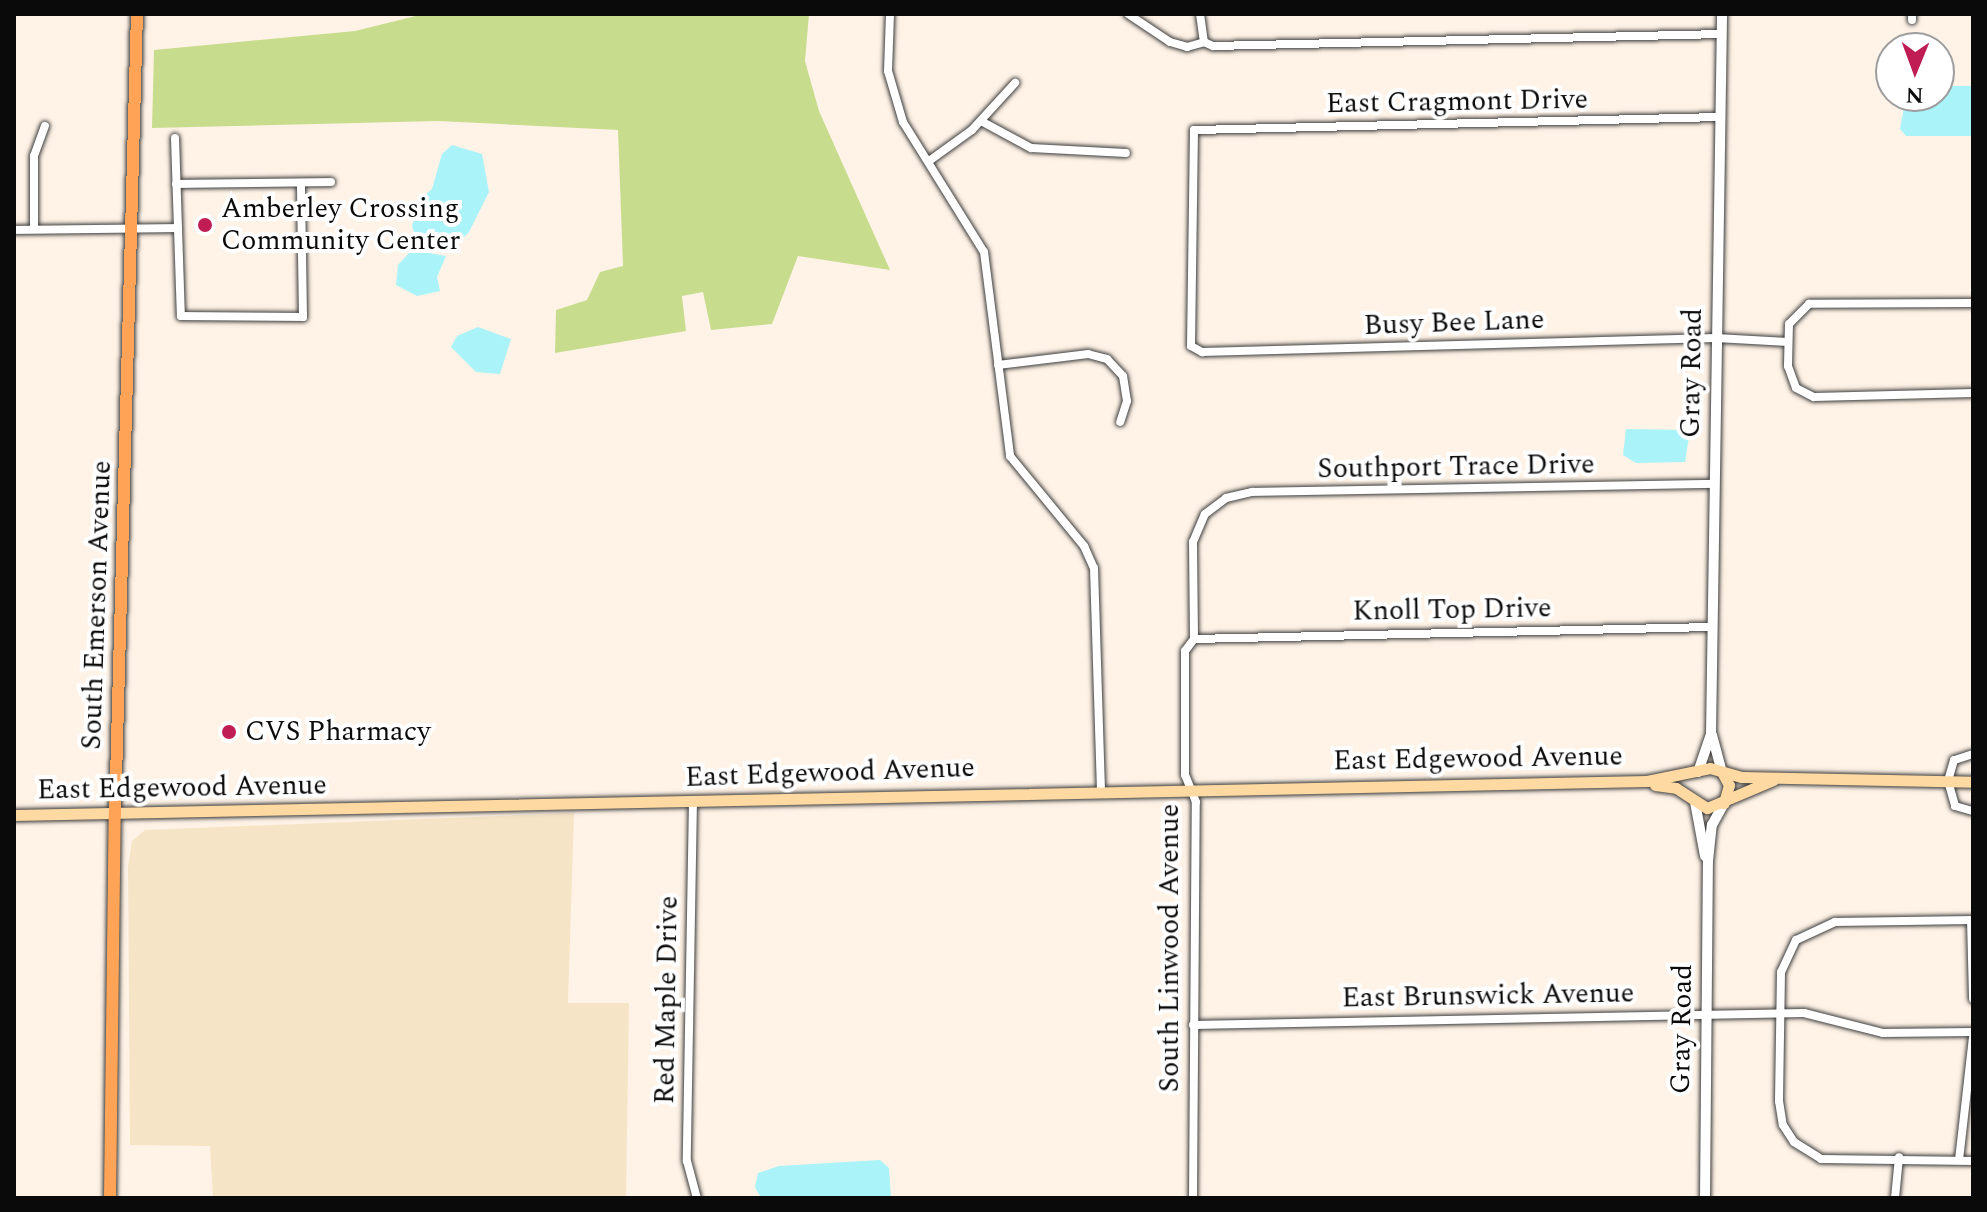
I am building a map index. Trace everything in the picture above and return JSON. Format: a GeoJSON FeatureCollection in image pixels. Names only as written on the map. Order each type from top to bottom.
{"type":"FeatureCollection","features":[{"type":"Feature","properties":{"kind":"main road","name":"South Emerson Avenue"},"geometry":{"type":"LineString","coordinates":[[110,1198],[115,815],[137,14]]}},
{"type":"Feature","properties":{"kind":"main road"},"geometry":{"type":"LineString","coordinates":[[1784,775],[1707,808],[1695,802],[1689,789],[1698,772],[1710,768],[1742,777],[1784,775],[1973,782]]}},
{"type":"Feature","properties":{"kind":"main road","name":"East Edgewood Avenue"},"geometry":{"type":"LineString","coordinates":[[14,815],[115,815],[1101,789],[1647,781],[1698,772]]}},
{"type":"Feature","properties":{"kind":"main road"},"geometry":{"type":"LineString","coordinates":[[1722,772],[1729,785],[1724,803]]}},
{"type":"Feature","properties":{"kind":"main road","name":"East Edgewood Avenue"},"geometry":{"type":"LineString","coordinates":[[1647,781],[1676,788],[1695,802]]}},
{"type":"Feature","properties":{"kind":"street"},"geometry":{"type":"LineString","coordinates":[[890,14],[890,87],[903,122],[984,252],[1010,456],[1084,546],[1094,568],[1101,789]]}},
{"type":"Feature","properties":{"kind":"street"},"geometry":{"type":"LineString","coordinates":[[1128,14],[1176,44],[1722,34]]}},
{"type":"Feature","properties":{"kind":"street"},"geometry":{"type":"LineString","coordinates":[[1200,14],[1204,42]]}},
{"type":"Feature","properties":{"kind":"street","name":"Gray Road"},"geometry":{"type":"LineString","coordinates":[[1722,14],[1711,627],[1711,734],[1722,772]]}},
{"type":"Feature","properties":{"kind":"street"},"geometry":{"type":"LineString","coordinates":[[929,161],[981,121],[1015,83]]}},
{"type":"Feature","properties":{"kind":"street","name":"East Cragmont Drive"},"geometry":{"type":"LineString","coordinates":[[1194,350],[1189,317],[1194,130],[1720,117]]}},
{"type":"Feature","properties":{"kind":"street"},"geometry":{"type":"LineString","coordinates":[[981,121],[1031,148],[1126,153]]}},
{"type":"Feature","properties":{"kind":"street"},"geometry":{"type":"LineString","coordinates":[[34,229],[34,156],[45,126]]}},
{"type":"Feature","properties":{"kind":"street"},"geometry":{"type":"LineString","coordinates":[[175,138],[181,316],[303,317],[301,183]]}},
{"type":"Feature","properties":{"kind":"street"},"geometry":{"type":"LineString","coordinates":[[176,184],[331,182]]}},
{"type":"Feature","properties":{"kind":"street"},"geometry":{"type":"LineString","coordinates":[[14,230],[178,228]]}},
{"type":"Feature","properties":{"kind":"street"},"geometry":{"type":"LineString","coordinates":[[1973,303],[1809,304],[1791,320],[1788,342],[1790,378],[1806,395],[1973,393]]}},
{"type":"Feature","properties":{"kind":"street","name":"Busy Bee Lane"},"geometry":{"type":"LineString","coordinates":[[1194,350],[1716,338],[1788,342]]}},
{"type":"Feature","properties":{"kind":"street"},"geometry":{"type":"LineString","coordinates":[[998,365],[1088,354],[1107,359],[1123,376],[1127,401],[1120,422]]}},
{"type":"Feature","properties":{"kind":"street","name":"Southport Trace Drive"},"geometry":{"type":"LineString","coordinates":[[1205,514],[1226,498],[1252,492],[1714,484]]}},
{"type":"Feature","properties":{"kind":"street","name":"South Linwood Avenue"},"geometry":{"type":"LineString","coordinates":[[1193,1198],[1196,802],[1185,775],[1185,651],[1194,639],[1192,550],[1205,514]]}},
{"type":"Feature","properties":{"kind":"street","name":"Knoll Top Drive"},"geometry":{"type":"LineString","coordinates":[[1194,639],[1711,627]]}},
{"type":"Feature","properties":{"kind":"street","name":"Gray Road"},"geometry":{"type":"LineString","coordinates":[[1698,772],[1711,734]]}},
{"type":"Feature","properties":{"kind":"street"},"geometry":{"type":"LineString","coordinates":[[1973,754],[1956,759],[1948,781],[1952,801],[1973,811]]}},
{"type":"Feature","properties":{"kind":"street","name":"Red Maple Drive"},"geometry":{"type":"LineString","coordinates":[[693,800],[687,1165],[697,1198]]}},
{"type":"Feature","properties":{"kind":"street","name":"Gray Road"},"geometry":{"type":"LineString","coordinates":[[1695,802],[1708,861]]}},
{"type":"Feature","properties":{"kind":"street","name":"Gray Road"},"geometry":{"type":"LineString","coordinates":[[1705,1198],[1708,861],[1714,818],[1724,803]]}},
{"type":"Feature","properties":{"kind":"street"},"geometry":{"type":"LineString","coordinates":[[1973,999],[1972,920],[1835,922],[1812,928],[1785,957],[1779,1109],[1794,1142],[1829,1161],[1899,1157],[1973,1161]]}},
{"type":"Feature","properties":{"kind":"street","name":"East Brunswick Avenue"},"geometry":{"type":"LineString","coordinates":[[1193,1025],[1707,1012],[1819,1015],[1896,1035],[1973,1035]]}},
{"type":"Feature","properties":{"kind":"street"},"geometry":{"type":"LineString","coordinates":[[1959,1160],[1973,1035]]}},
{"type":"Feature","properties":{"kind":"street"},"geometry":{"type":"LineString","coordinates":[[1895,1198],[1899,1157]]}},
{"type":"Feature","properties":{"kind":"shaded area"},"geometry":{"type":"Polygon","coordinates":[[[574,813],[568,1003],[629,1003],[626,1198],[213,1198],[210,1146],[130,1145],[128,867],[132,841],[145,830],[574,813]]]}},
{"type":"Feature","properties":{"kind":"green space"},"geometry":{"type":"Polygon","coordinates":[[[424,14],[809,14],[805,61],[819,111],[890,270],[798,256],[772,324],[711,330],[703,292],[682,296],[686,331],[555,353],[556,310],[587,300],[600,272],[623,266],[618,130],[438,121],[152,128],[154,50],[355,31],[424,14]]]}},
{"type":"Feature","properties":{"kind":"water"},"geometry":{"type":"Polygon","coordinates":[[[1955,86],[1973,86],[1973,136],[1906,136],[1900,129],[1903,112],[1955,112],[1955,86]]]}},
{"type":"Feature","properties":{"kind":"water"},"geometry":{"type":"Polygon","coordinates":[[[452,145],[482,154],[489,192],[469,232],[455,246],[433,247],[417,242],[412,226],[419,200],[432,189],[442,154],[452,145]]]}},
{"type":"Feature","properties":{"kind":"water"},"geometry":{"type":"Polygon","coordinates":[[[412,250],[446,256],[437,277],[440,291],[417,296],[396,285],[398,265],[412,250]]]}},
{"type":"Feature","properties":{"kind":"water"},"geometry":{"type":"Polygon","coordinates":[[[478,327],[511,339],[500,374],[476,372],[451,347],[457,336],[478,327]]]}},
{"type":"Feature","properties":{"kind":"water"},"geometry":{"type":"Polygon","coordinates":[[[1626,429],[1690,430],[1685,462],[1636,463],[1623,455],[1626,429]]]}},
{"type":"Feature","properties":{"kind":"water"},"geometry":{"type":"Polygon","coordinates":[[[880,1160],[889,1168],[891,1198],[761,1198],[755,1187],[758,1173],[779,1166],[880,1160]]]}},
{"type":"Feature","properties":{"kind":"place","name":"Amberley Crossing Community Center"},"geometry":{"type":"Point","coordinates":[205,225]}},
{"type":"Feature","properties":{"kind":"place","name":"CVS Pharmacy"},"geometry":{"type":"Point","coordinates":[229,732]}}]}
